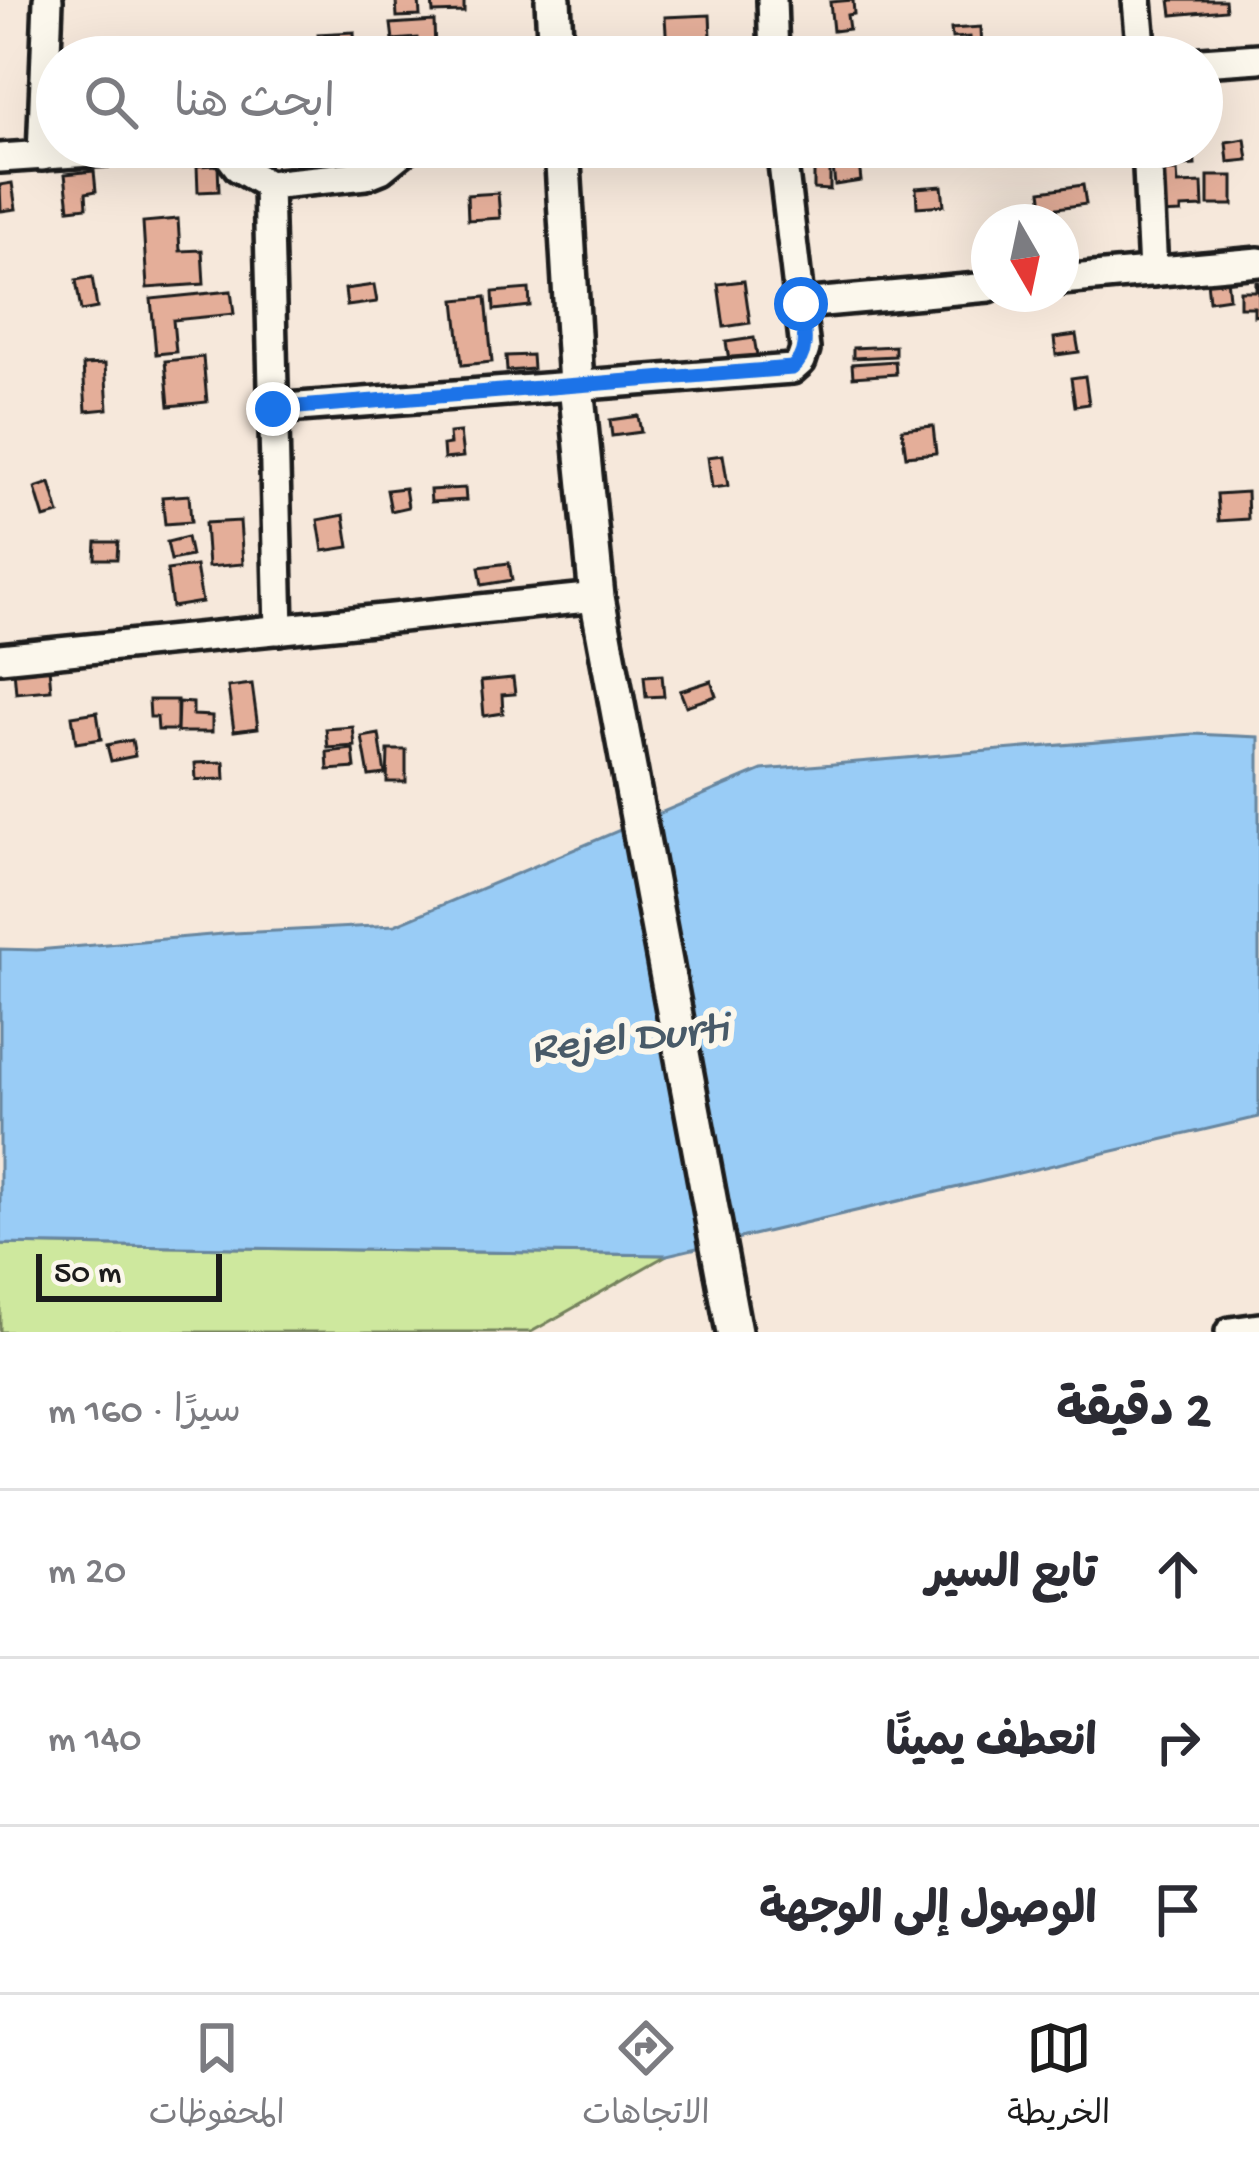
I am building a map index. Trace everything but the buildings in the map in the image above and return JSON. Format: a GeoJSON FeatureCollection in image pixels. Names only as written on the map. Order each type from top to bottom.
{"type":"FeatureCollection","features":[{"type":"Feature","properties":{"kind":"street"},"geometry":{"type":"LineString","coordinates":[[47,36],[48,0]]}},
{"type":"Feature","properties":{"kind":"street"},"geometry":{"type":"LineString","coordinates":[[553,0],[555,36]]}},
{"type":"Feature","properties":{"kind":"street"},"geometry":{"type":"LineString","coordinates":[[772,0],[773,36]]}},
{"type":"Feature","properties":{"kind":"street"},"geometry":{"type":"LineString","coordinates":[[1137,0],[1140,36]]}},
{"type":"Feature","properties":{"kind":"street"},"geometry":{"type":"LineString","coordinates":[[1223,61],[1259,58]]}},
{"type":"Feature","properties":{"kind":"street"},"geometry":{"type":"LineString","coordinates":[[0,158],[36,156]]}},
{"type":"Feature","properties":{"kind":"street"},"geometry":{"type":"LineString","coordinates":[[240,168],[268,185],[366,175],[382,168]]}},
{"type":"Feature","properties":{"kind":"street"},"geometry":{"type":"LineString","coordinates":[[563,168],[597,597],[731,1331]]}},
{"type":"Feature","properties":{"kind":"street"},"geometry":{"type":"LineString","coordinates":[[273,409],[792,368],[805,349],[784,168]]}},
{"type":"Feature","properties":{"kind":"street"},"geometry":{"type":"LineString","coordinates":[[1148,168],[1154,272]]}},
{"type":"Feature","properties":{"kind":"street"},"geometry":{"type":"LineString","coordinates":[[268,185],[280,630]]}},
{"type":"Feature","properties":{"kind":"street"},"geometry":{"type":"LineString","coordinates":[[1079,278],[1259,262]]}},
{"type":"Feature","properties":{"kind":"street"},"geometry":{"type":"LineString","coordinates":[[801,304],[971,289]]}},
{"type":"Feature","properties":{"kind":"street"},"geometry":{"type":"LineString","coordinates":[[0,658],[597,597]]}},
{"type":"Feature","properties":{"kind":"street"},"geometry":{"type":"LineString","coordinates":[[1230,1332],[1259,1328]]}},
{"type":"Feature","properties":{"kind":"green space"},"geometry":{"type":"Polygon","coordinates":[[[0,1244],[667,1255],[531,1332],[0,1332],[0,1244]]]}},
{"type":"Feature","properties":{"kind":"water","name":"Rejel Durti"},"geometry":{"type":"Polygon","coordinates":[[[1193,734],[1259,737],[1259,1117],[667,1255],[0,1244],[0,949],[395,925],[762,770],[1193,734]]]}},
{"type":"Feature","properties":{"kind":"route"},"geometry":{"type":"LineString","coordinates":[[273,409],[792,368],[805,349],[801,304]]}}]}
